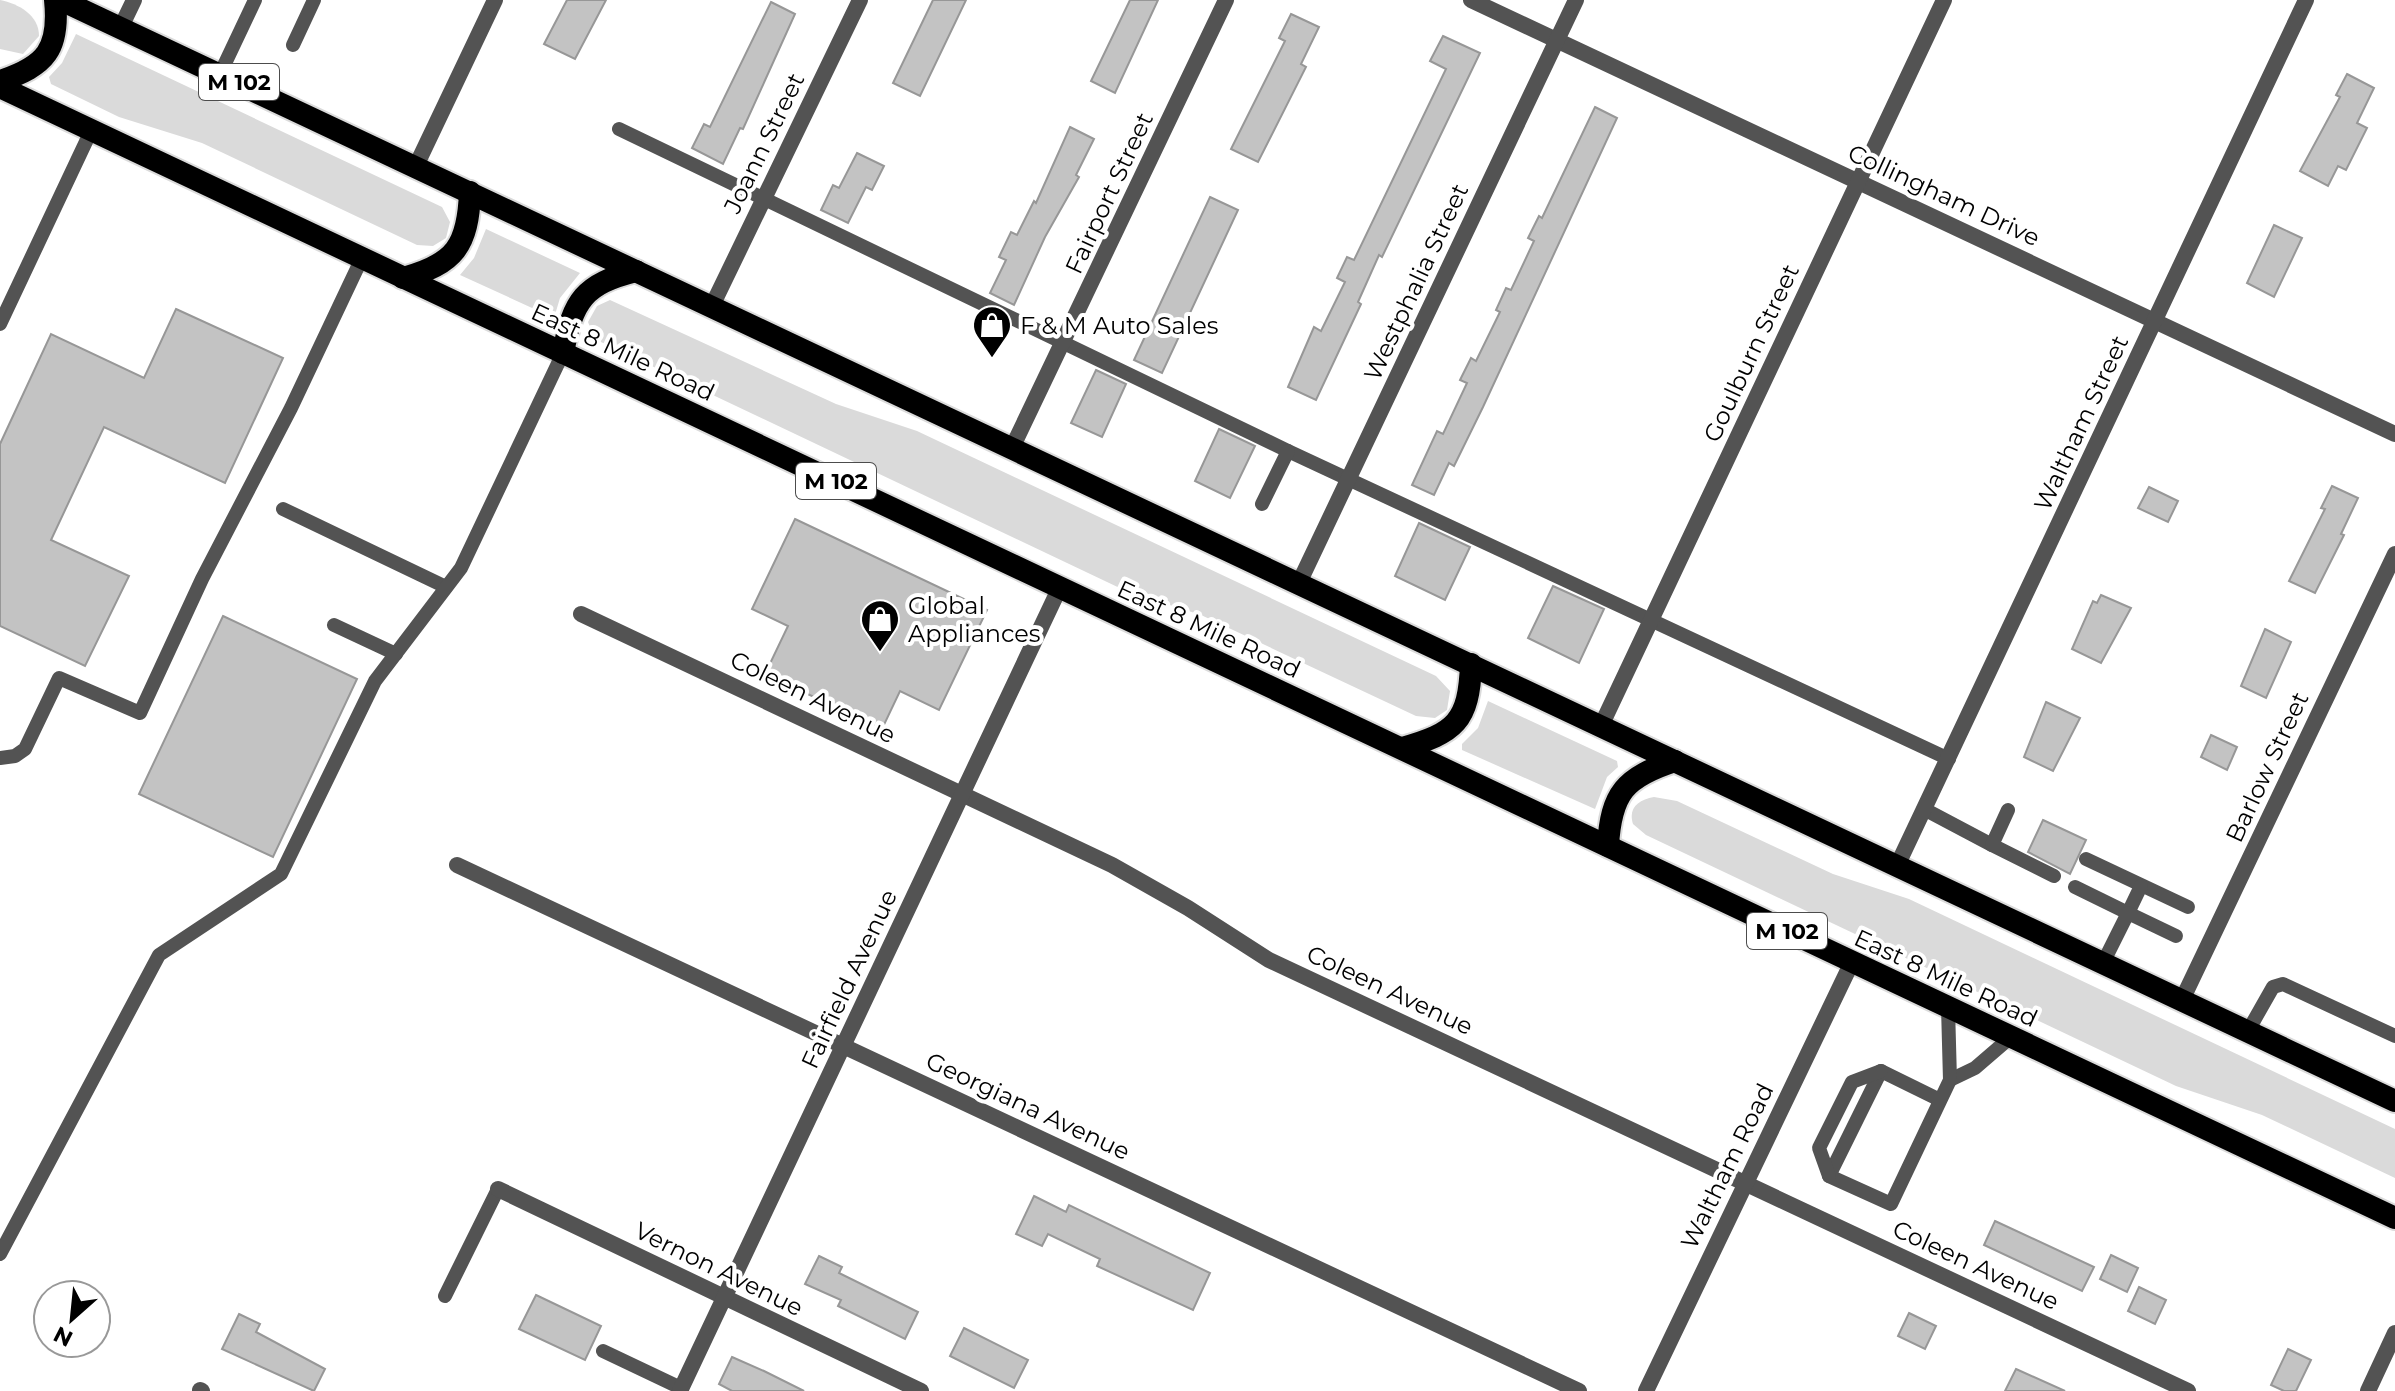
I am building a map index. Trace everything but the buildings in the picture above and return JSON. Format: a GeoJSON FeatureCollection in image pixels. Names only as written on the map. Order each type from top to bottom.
{"type":"FeatureCollection","features":[{"type":"Feature","properties":{"kind":"highway"},"geometry":{"type":"LineString","coordinates":[[0,81],[24,74],[46,56],[56,35],[55,0]]}},
{"type":"Feature","properties":{"kind":"highway","name":"M 102"},"geometry":{"type":"LineString","coordinates":[[61,0],[2395,1100]]}},
{"type":"Feature","properties":{"kind":"highway","name":"East 8 Mile Road"},"geometry":{"type":"LineString","coordinates":[[0,87],[2395,1218]]}},
{"type":"Feature","properties":{"kind":"highway"},"geometry":{"type":"LineString","coordinates":[[403,278],[430,271],[456,251],[467,228],[470,192]]}},
{"type":"Feature","properties":{"kind":"highway"},"geometry":{"type":"LineString","coordinates":[[563,353],[571,318],[583,295],[594,285],[636,271]]}},
{"type":"Feature","properties":{"kind":"highway"},"geometry":{"type":"LineString","coordinates":[[1402,748],[1437,738],[1458,722],[1468,698],[1471,664]]}},
{"type":"Feature","properties":{"kind":"highway"},"geometry":{"type":"LineString","coordinates":[[1608,846],[1612,811],[1624,787],[1647,770],[1675,761]]}},
{"type":"Feature","properties":{"kind":"street"},"geometry":{"type":"LineString","coordinates":[[121,27],[134,0]]}},
{"type":"Feature","properties":{"kind":"street"},"geometry":{"type":"LineString","coordinates":[[416,166],[495,0]]}},
{"type":"Feature","properties":{"kind":"street","name":"Joann Street"},"geometry":{"type":"LineString","coordinates":[[712,306],[860,0]]}},
{"type":"Feature","properties":{"kind":"street","name":"Fairport Street"},"geometry":{"type":"LineString","coordinates":[[1012,448],[1226,0]]}},
{"type":"Feature","properties":{"kind":"street","name":"Collingham Drive"},"geometry":{"type":"LineString","coordinates":[[1471,0],[2395,434]]}},
{"type":"Feature","properties":{"kind":"street","name":"Westphalia Street"},"geometry":{"type":"LineString","coordinates":[[1299,583],[1576,0]]}},
{"type":"Feature","properties":{"kind":"street","name":"Goulburn Street"},"geometry":{"type":"LineString","coordinates":[[1601,726],[1944,0]]}},
{"type":"Feature","properties":{"kind":"street","name":"Waltham Street"},"geometry":{"type":"LineString","coordinates":[[1897,866],[2306,0]]}},
{"type":"Feature","properties":{"kind":"street","name":"Barlow Street"},"geometry":{"type":"LineString","coordinates":[[2182,1000],[2395,554]]}},
{"type":"Feature","properties":{"kind":"street","name":"Fairfield Avenue"},"geometry":{"type":"LineString","coordinates":[[680,1390],[1060,587]]}},
{"type":"Feature","properties":{"kind":"street","name":"Coleen Avenue"},"geometry":{"type":"LineString","coordinates":[[581,614],[1112,865],[1188,908],[1269,960],[2188,1391]]}},
{"type":"Feature","properties":{"kind":"street","name":"Georgiana Avenue"},"geometry":{"type":"LineString","coordinates":[[457,865],[1579,1391]]}},
{"type":"Feature","properties":{"kind":"street","name":"Waltham Road"},"geometry":{"type":"LineString","coordinates":[[1646,1391],[1852,962]]}},
{"type":"Feature","properties":{"kind":"street","name":"Vernon Avenue"},"geometry":{"type":"LineString","coordinates":[[498,1189],[921,1391]]}},
{"type":"Feature","properties":{"kind":"street"},"geometry":{"type":"LineString","coordinates":[[2368,1391],[2395,1333]]}},
{"type":"Feature","properties":{"kind":"lane"},"geometry":{"type":"LineString","coordinates":[[220,74],[255,0]]}},
{"type":"Feature","properties":{"kind":"lane"},"geometry":{"type":"LineString","coordinates":[[293,45],[314,0]]}},
{"type":"Feature","properties":{"kind":"lane"},"geometry":{"type":"LineString","coordinates":[[619,129],[763,201],[1288,451],[1949,759]]}},
{"type":"Feature","properties":{"kind":"lane"},"geometry":{"type":"LineString","coordinates":[[0,324],[91,131]]}},
{"type":"Feature","properties":{"kind":"lane"},"geometry":{"type":"LineString","coordinates":[[0,758],[15,756],[25,749],[59,678],[140,713],[202,579],[291,408],[362,258]]}},
{"type":"Feature","properties":{"kind":"lane"},"geometry":{"type":"LineString","coordinates":[[0,1254],[159,955],[281,874],[375,681],[461,568],[563,353]]}},
{"type":"Feature","properties":{"kind":"lane"},"geometry":{"type":"LineString","coordinates":[[1262,504],[1288,451]]}},
{"type":"Feature","properties":{"kind":"lane"},"geometry":{"type":"LineString","coordinates":[[283,509],[446,587]]}},
{"type":"Feature","properties":{"kind":"lane"},"geometry":{"type":"LineString","coordinates":[[334,625],[396,654]]}},
{"type":"Feature","properties":{"kind":"lane"},"geometry":{"type":"LineString","coordinates":[[1924,809],[2054,876]]}},
{"type":"Feature","properties":{"kind":"lane"},"geometry":{"type":"LineString","coordinates":[[1992,845],[2008,810]]}},
{"type":"Feature","properties":{"kind":"lane"},"geometry":{"type":"LineString","coordinates":[[2086,859],[2188,907]]}},
{"type":"Feature","properties":{"kind":"lane"},"geometry":{"type":"LineString","coordinates":[[2103,963],[2141,886]]}},
{"type":"Feature","properties":{"kind":"lane"},"geometry":{"type":"LineString","coordinates":[[2075,887],[2176,936]]}},
{"type":"Feature","properties":{"kind":"lane"},"geometry":{"type":"LineString","coordinates":[[2248,1031],[2269,993],[2278,984],[2395,1036]]}},
{"type":"Feature","properties":{"kind":"lane"},"geometry":{"type":"LineString","coordinates":[[1940,1100],[1881,1071],[1852,1082],[1819,1148],[1829,1176],[1891,1204],[1950,1080],[1948,1007]]}},
{"type":"Feature","properties":{"kind":"lane"},"geometry":{"type":"LineString","coordinates":[[1950,1080],[1975,1068],[2011,1037]]}},
{"type":"Feature","properties":{"kind":"lane"},"geometry":{"type":"LineString","coordinates":[[1829,1176],[1881,1071]]}},
{"type":"Feature","properties":{"kind":"lane"},"geometry":{"type":"LineString","coordinates":[[445,1296],[498,1189]]}},
{"type":"Feature","properties":{"kind":"lane"},"geometry":{"type":"LineString","coordinates":[[603,1351],[680,1390]]}},
{"type":"Feature","properties":{"kind":"shaded area"},"geometry":{"type":"Polygon","coordinates":[[[0,0],[21,8],[36,22],[39,36],[23,54],[0,49],[0,0]]]}},
{"type":"Feature","properties":{"kind":"shaded area"},"geometry":{"type":"Polygon","coordinates":[[[76,34],[442,207],[450,222],[446,238],[433,246],[417,245],[202,143],[119,117],[51,84],[49,77],[62,63],[76,34]]]}},
{"type":"Feature","properties":{"kind":"shaded area"},"geometry":{"type":"Polygon","coordinates":[[[486,229],[580,273],[560,298],[554,318],[460,275],[474,258],[486,229]]]}},
{"type":"Feature","properties":{"kind":"shaded area"},"geometry":{"type":"Polygon","coordinates":[[[610,300],[836,404],[917,431],[1436,676],[1450,691],[1447,710],[1435,718],[1416,716],[1201,615],[1126,591],[601,342],[594,337],[588,322],[597,306],[610,300]]]}},
{"type":"Feature","properties":{"kind":"shaded area"},"geometry":{"type":"Polygon","coordinates":[[[1488,701],[1617,761],[1618,767],[1607,777],[1595,809],[1462,750],[1462,744],[1478,728],[1488,701]]]}},
{"type":"Feature","properties":{"kind":"shaded area"},"geometry":{"type":"Polygon","coordinates":[[[1654,797],[1677,801],[1833,874],[1909,899],[2395,1129],[2395,1178],[2262,1115],[2176,1086],[1646,835],[1633,824],[1632,813],[1643,800],[1654,797]]]}},
{"type":"Feature","properties":{"kind":"place","name":"F & M Auto Sales"},"geometry":{"type":"Point","coordinates":[992,359]}},
{"type":"Feature","properties":{"kind":"place","name":"Global Appliances"},"geometry":{"type":"Point","coordinates":[880,653]}}]}
